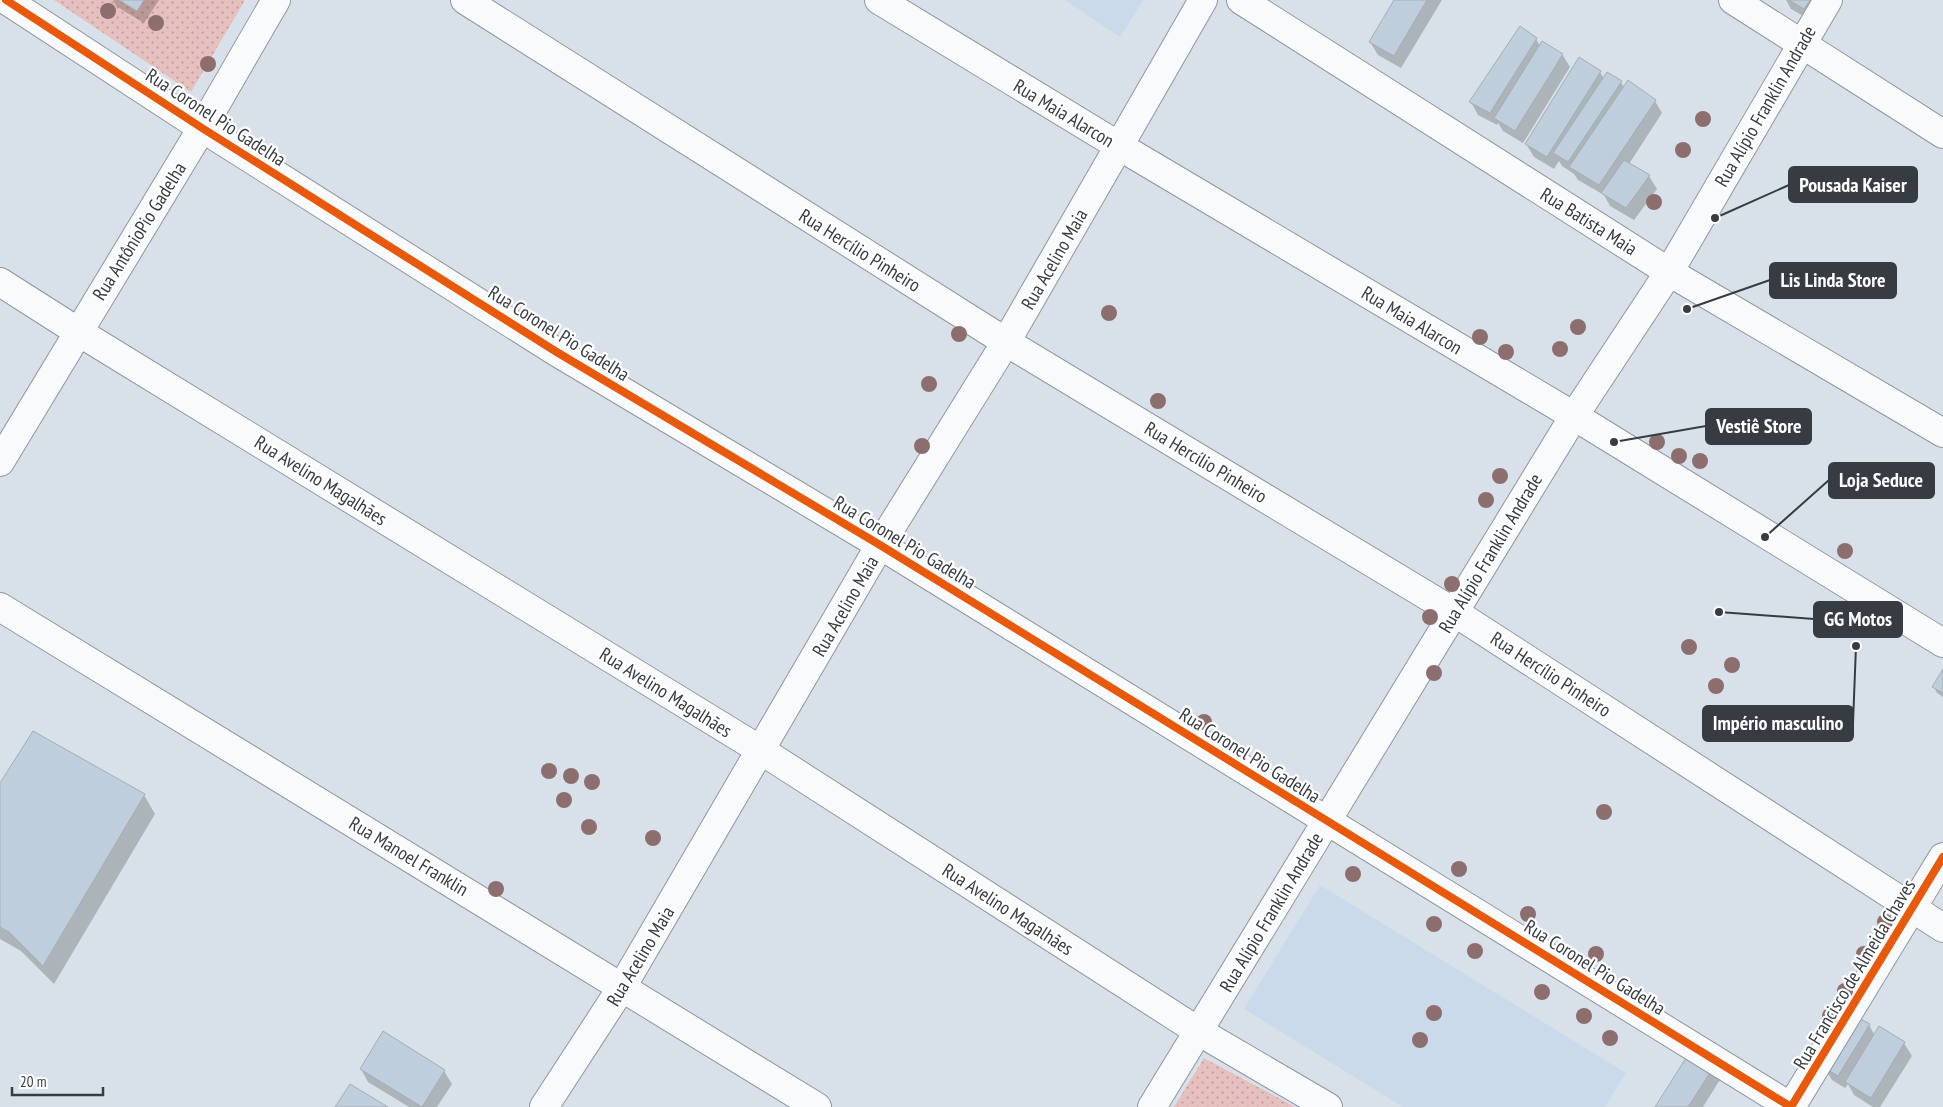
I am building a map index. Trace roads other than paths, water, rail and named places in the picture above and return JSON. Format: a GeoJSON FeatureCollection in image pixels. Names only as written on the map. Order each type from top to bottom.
{"type":"FeatureCollection","features":[{"type":"Feature","properties":{"kind":"street","name":"Rua Coronel Pio Gadelha"},"geometry":{"type":"LineString","coordinates":[[6,0],[202,128],[555,351],[880,546],[1791,1107]]}},
{"type":"Feature","properties":{"kind":"street","name":"Rua AntônioPio Gadelha"},"geometry":{"type":"LineString","coordinates":[[0,462],[202,128],[276,0]]}},
{"type":"Feature","properties":{"kind":"street","name":"Rua Hercílio Pinheiro"},"geometry":{"type":"LineString","coordinates":[[465,0],[1006,342],[1454,612],[1943,928]]}},
{"type":"Feature","properties":{"kind":"street","name":"Rua Maia Alarcon"},"geometry":{"type":"LineString","coordinates":[[879,0],[1119,146],[1574,416],[1943,643]]}},
{"type":"Feature","properties":{"kind":"street","name":"Rua Acelino Maia"},"geometry":{"type":"LineString","coordinates":[[544,1107],[622,987],[762,751],[880,546],[1006,342],[1203,0]]}},
{"type":"Feature","properties":{"kind":"street","name":"Rua Batista Maia"},"geometry":{"type":"LineString","coordinates":[[1241,0],[1669,272],[1943,433]]}},
{"type":"Feature","properties":{"kind":"street"},"geometry":{"type":"LineString","coordinates":[[1733,0],[1943,134]]}},
{"type":"Feature","properties":{"kind":"street","name":"Rua Alípio Franklin Andrade"},"geometry":{"type":"LineString","coordinates":[[1152,1107],[1574,416],[1669,272],[1828,0]]}},
{"type":"Feature","properties":{"kind":"street","name":"Rua Avelino Magalhães"},"geometry":{"type":"LineString","coordinates":[[0,282],[762,751],[1198,1031],[1328,1107]]}},
{"type":"Feature","properties":{"kind":"street","name":"Rua Manoel Franklin"},"geometry":{"type":"LineString","coordinates":[[0,607],[817,1107]]}},
{"type":"Feature","properties":{"kind":"street","name":"Rua Francisco de Almeida Chaves"},"geometry":{"type":"LineString","coordinates":[[1791,1107],[1943,857]]}},
{"type":"Feature","properties":{"kind":"place","name":"Pousada Kaiser"},"geometry":{"type":"Point","coordinates":[1715,218]}},
{"type":"Feature","properties":{"kind":"place","name":"Lis Linda Store"},"geometry":{"type":"Point","coordinates":[1687,309]}},
{"type":"Feature","properties":{"kind":"place","name":"Vestiê Store"},"geometry":{"type":"Point","coordinates":[1614,442]}},
{"type":"Feature","properties":{"kind":"place","name":"Loja Seduce"},"geometry":{"type":"Point","coordinates":[1765,537]}},
{"type":"Feature","properties":{"kind":"place","name":"GG Motos"},"geometry":{"type":"Point","coordinates":[1719,612]}},
{"type":"Feature","properties":{"kind":"place","name":"Império masculino"},"geometry":{"type":"Point","coordinates":[1856,646]}}]}
